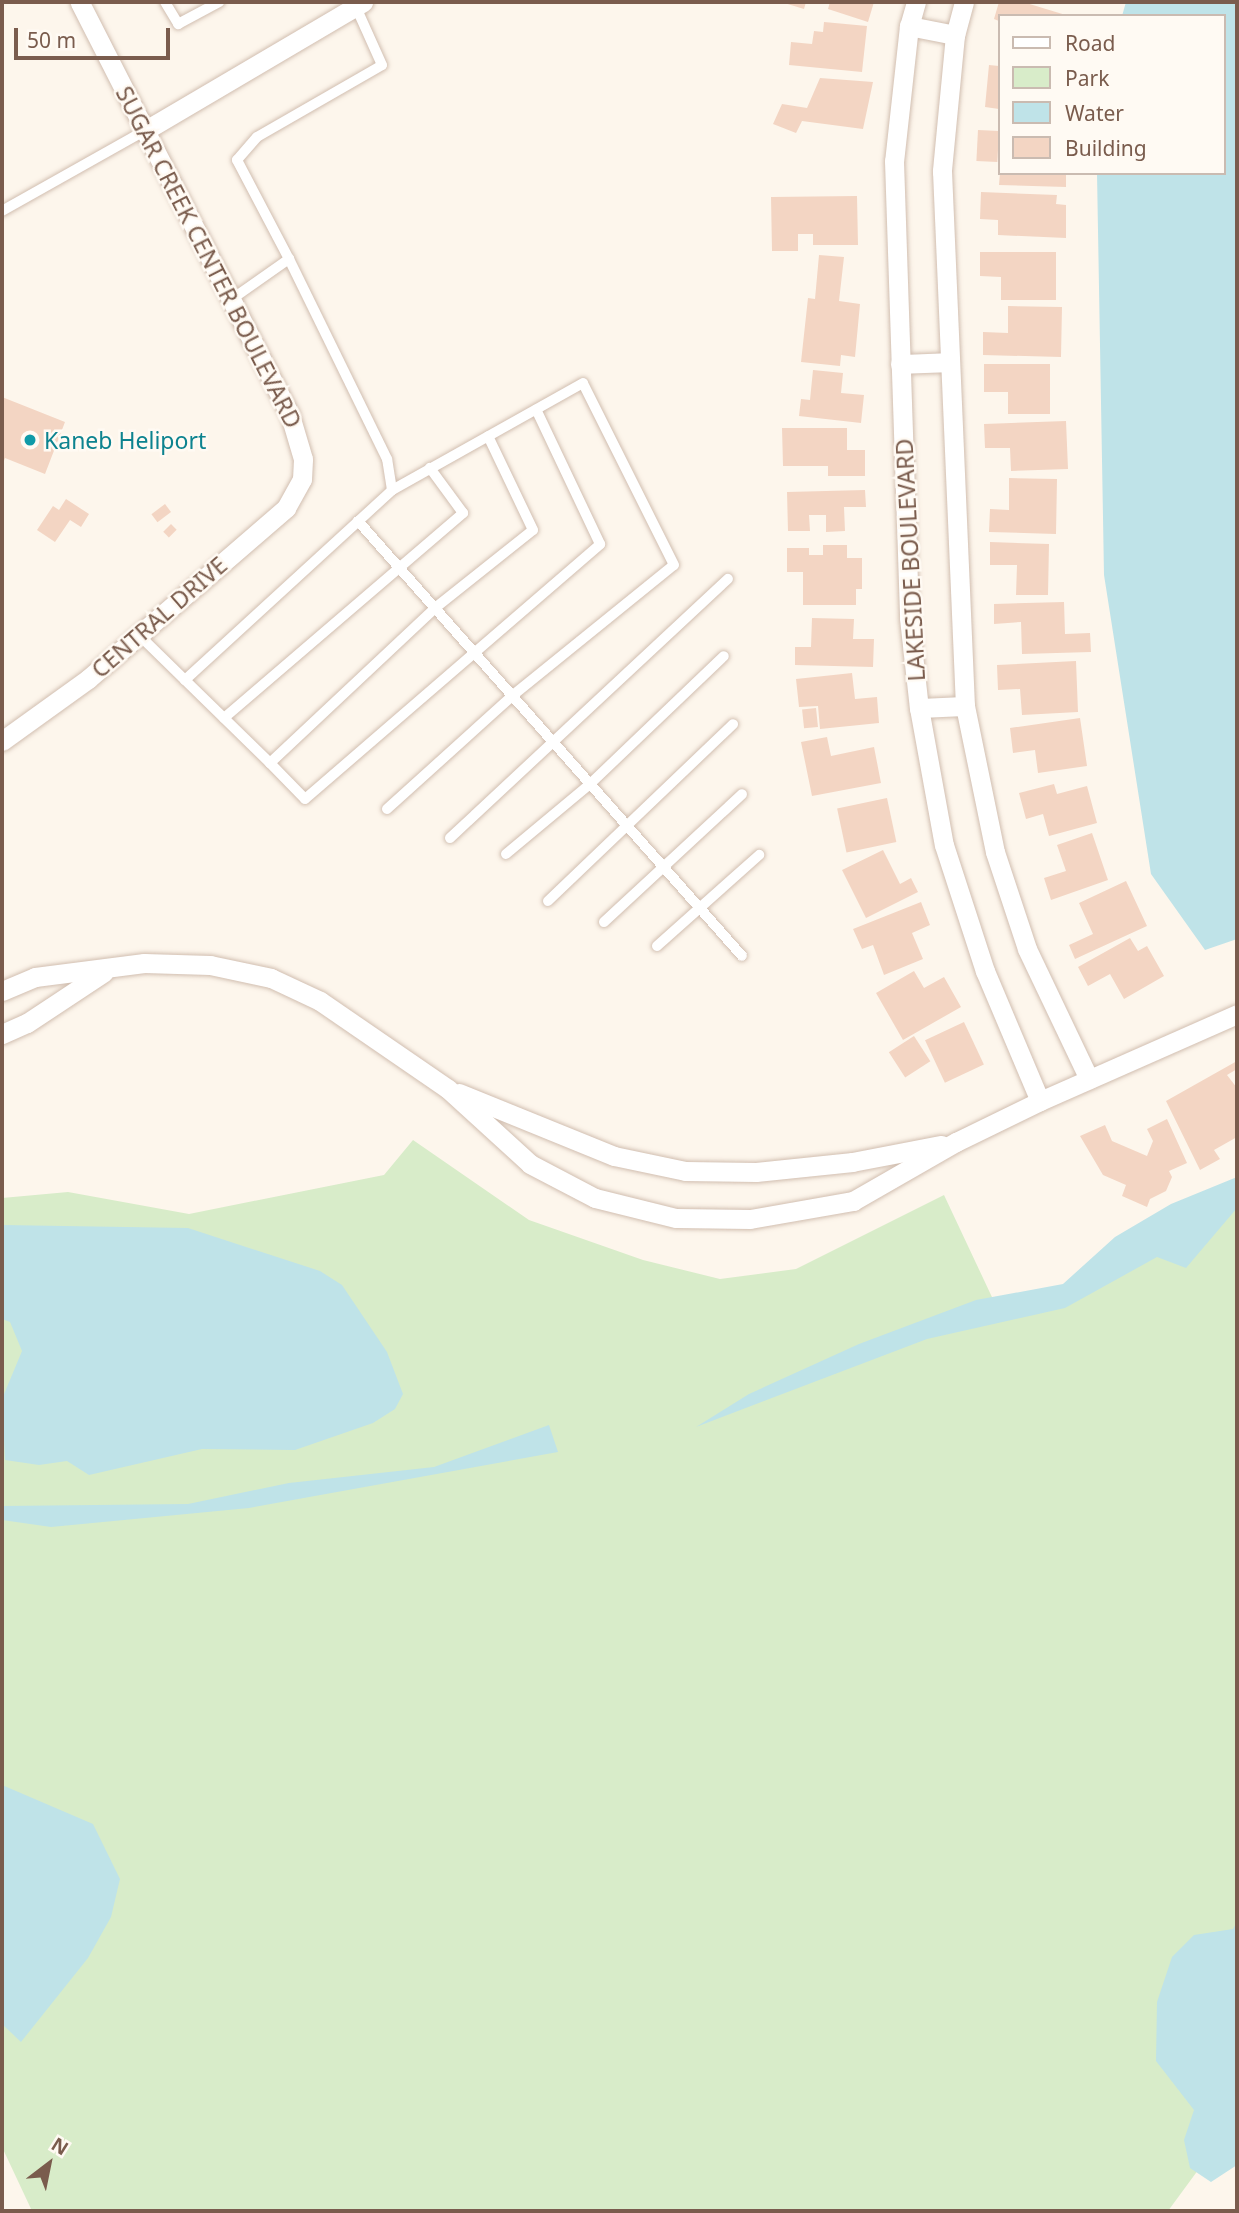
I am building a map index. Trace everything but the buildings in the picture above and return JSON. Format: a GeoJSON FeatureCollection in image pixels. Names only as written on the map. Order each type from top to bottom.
{"type":"FeatureCollection","features":[{"type":"Feature","properties":{"kind":"street","name":"SUGAR CREEK CENTER BOULEVARD"},"geometry":{"type":"LineString","coordinates":[[80,2],[290,415],[303,459],[302,480]]}},
{"type":"Feature","properties":{"kind":"street","name":"LAKESIDE BOULEVARD"},"geometry":{"type":"LineString","coordinates":[[916,2],[909,26],[894,161],[909,618],[919,708],[944,845],[985,971],[1040,1101]]}},
{"type":"Feature","properties":{"kind":"street","name":"LAKESIDE BOULEVARD"},"geometry":{"type":"LineString","coordinates":[[964,2],[955,35],[942,171],[965,706],[1007,888],[1027,949],[1089,1079]]}},
{"type":"Feature","properties":{"kind":"street"},"geometry":{"type":"LineString","coordinates":[[146,130],[357,3]]}},
{"type":"Feature","properties":{"kind":"street"},"geometry":{"type":"LineString","coordinates":[[909,26],[955,35]]}},
{"type":"Feature","properties":{"kind":"street"},"geometry":{"type":"LineString","coordinates":[[900,365],[949,362]]}},
{"type":"Feature","properties":{"kind":"street","name":"CENTRAL DRIVE"},"geometry":{"type":"LineString","coordinates":[[2,741],[88,679],[286,508],[302,480]]}},
{"type":"Feature","properties":{"kind":"street"},"geometry":{"type":"LineString","coordinates":[[919,708],[965,706]]}},
{"type":"Feature","properties":{"kind":"street"},"geometry":{"type":"LineString","coordinates":[[2,991],[35,978],[144,963],[210,965],[271,978],[320,1001],[449,1089],[530,1164],[595,1198],[676,1218],[750,1219],[853,1202],[956,1142],[1040,1101],[1237,1014]]}},
{"type":"Feature","properties":{"kind":"street"},"geometry":{"type":"LineString","coordinates":[[2,1034],[27,1023],[107,969]]}},
{"type":"Feature","properties":{"kind":"street"},"geometry":{"type":"LineString","coordinates":[[449,1089],[614,1156],[685,1171],[770,1171],[852,1162],[956,1142]]}},
{"type":"Feature","properties":{"kind":"lane"},"geometry":{"type":"LineString","coordinates":[[165,2],[178,24],[219,2]]}},
{"type":"Feature","properties":{"kind":"lane"},"geometry":{"type":"LineString","coordinates":[[357,3],[382,65],[257,137],[237,160],[387,459],[392,490]]}},
{"type":"Feature","properties":{"kind":"lane"},"geometry":{"type":"LineString","coordinates":[[2,211],[146,130]]}},
{"type":"Feature","properties":{"kind":"lane"},"geometry":{"type":"LineString","coordinates":[[232,299],[289,259]]}},
{"type":"Feature","properties":{"kind":"lane"},"geometry":{"type":"LineString","coordinates":[[185,680],[392,490],[583,383],[674,565],[512,696],[387,809]]}},
{"type":"Feature","properties":{"kind":"lane"},"geometry":{"type":"LineString","coordinates":[[139,635],[305,799],[600,544],[536,409]]}},
{"type":"Feature","properties":{"kind":"lane"},"geometry":{"type":"LineString","coordinates":[[270,763],[435,608],[533,530],[488,436]]}},
{"type":"Feature","properties":{"kind":"lane"},"geometry":{"type":"LineString","coordinates":[[224,718],[401,570],[463,513],[430,468]]}},
{"type":"Feature","properties":{"kind":"lane"},"geometry":{"type":"LineString","coordinates":[[358,521],[742,956]]}},
{"type":"Feature","properties":{"kind":"lane"},"geometry":{"type":"LineString","coordinates":[[450,838],[555,744],[728,579]]}},
{"type":"Feature","properties":{"kind":"lane"},"geometry":{"type":"LineString","coordinates":[[506,854],[590,784],[724,656]]}},
{"type":"Feature","properties":{"kind":"lane"},"geometry":{"type":"LineString","coordinates":[[548,901],[733,724]]}},
{"type":"Feature","properties":{"kind":"lane"},"geometry":{"type":"LineString","coordinates":[[604,922],[742,794]]}},
{"type":"Feature","properties":{"kind":"lane"},"geometry":{"type":"LineString","coordinates":[[657,946],[759,855]]}},
{"type":"Feature","properties":{"kind":"green space"},"geometry":{"type":"Polygon","coordinates":[[[413,1140],[529,1220],[643,1260],[720,1279],[796,1269],[944,1195],[999,1312],[1078,1290],[1237,1187],[1237,2088],[1215,2147],[1168,2211],[32,2211],[2,2147],[2,1198],[68,1192],[189,1214],[384,1175],[413,1140]]]}},
{"type":"Feature","properties":{"kind":"water"},"geometry":{"type":"Polygon","coordinates":[[[1126,2],[1237,2],[1237,939],[1205,950],[1151,874],[1104,575],[1097,175],[1225,175],[1225,14],[1123,14],[1126,2]]]}},
{"type":"Feature","properties":{"kind":"water"},"geometry":{"type":"Polygon","coordinates":[[[1237,1177],[1237,1208],[1186,1268],[1157,1257],[1065,1308],[927,1339],[696,1427],[749,1394],[859,1344],[976,1300],[1063,1284],[1115,1237],[1171,1204],[1237,1177]]]}},
{"type":"Feature","properties":{"kind":"water"},"geometry":{"type":"Polygon","coordinates":[[[2,1225],[188,1228],[320,1271],[342,1285],[387,1352],[403,1394],[395,1409],[373,1423],[295,1450],[202,1449],[89,1475],[67,1461],[39,1465],[5,1460],[2,1399],[22,1351],[10,1322],[2,1319],[2,1225]]]}},
{"type":"Feature","properties":{"kind":"water"},"geometry":{"type":"Polygon","coordinates":[[[549,1425],[558,1452],[249,1508],[51,1527],[2,1520],[2,1506],[188,1504],[289,1483],[434,1467],[549,1425]]]}},
{"type":"Feature","properties":{"kind":"water"},"geometry":{"type":"Polygon","coordinates":[[[2,1785],[93,1824],[120,1879],[111,1917],[88,1958],[21,2042],[2,2024],[2,1785]]]}},
{"type":"Feature","properties":{"kind":"water"},"geometry":{"type":"Polygon","coordinates":[[[1237,1922],[1237,2165],[1211,2182],[1190,2168],[1184,2140],[1194,2110],[1156,2061],[1157,2002],[1172,1957],[1194,1935],[1233,1929],[1237,1922]]]}},
{"type":"Feature","properties":{"kind":"place","name":"Kaneb Heliport"},"geometry":{"type":"Point","coordinates":[30,440]}}]}
